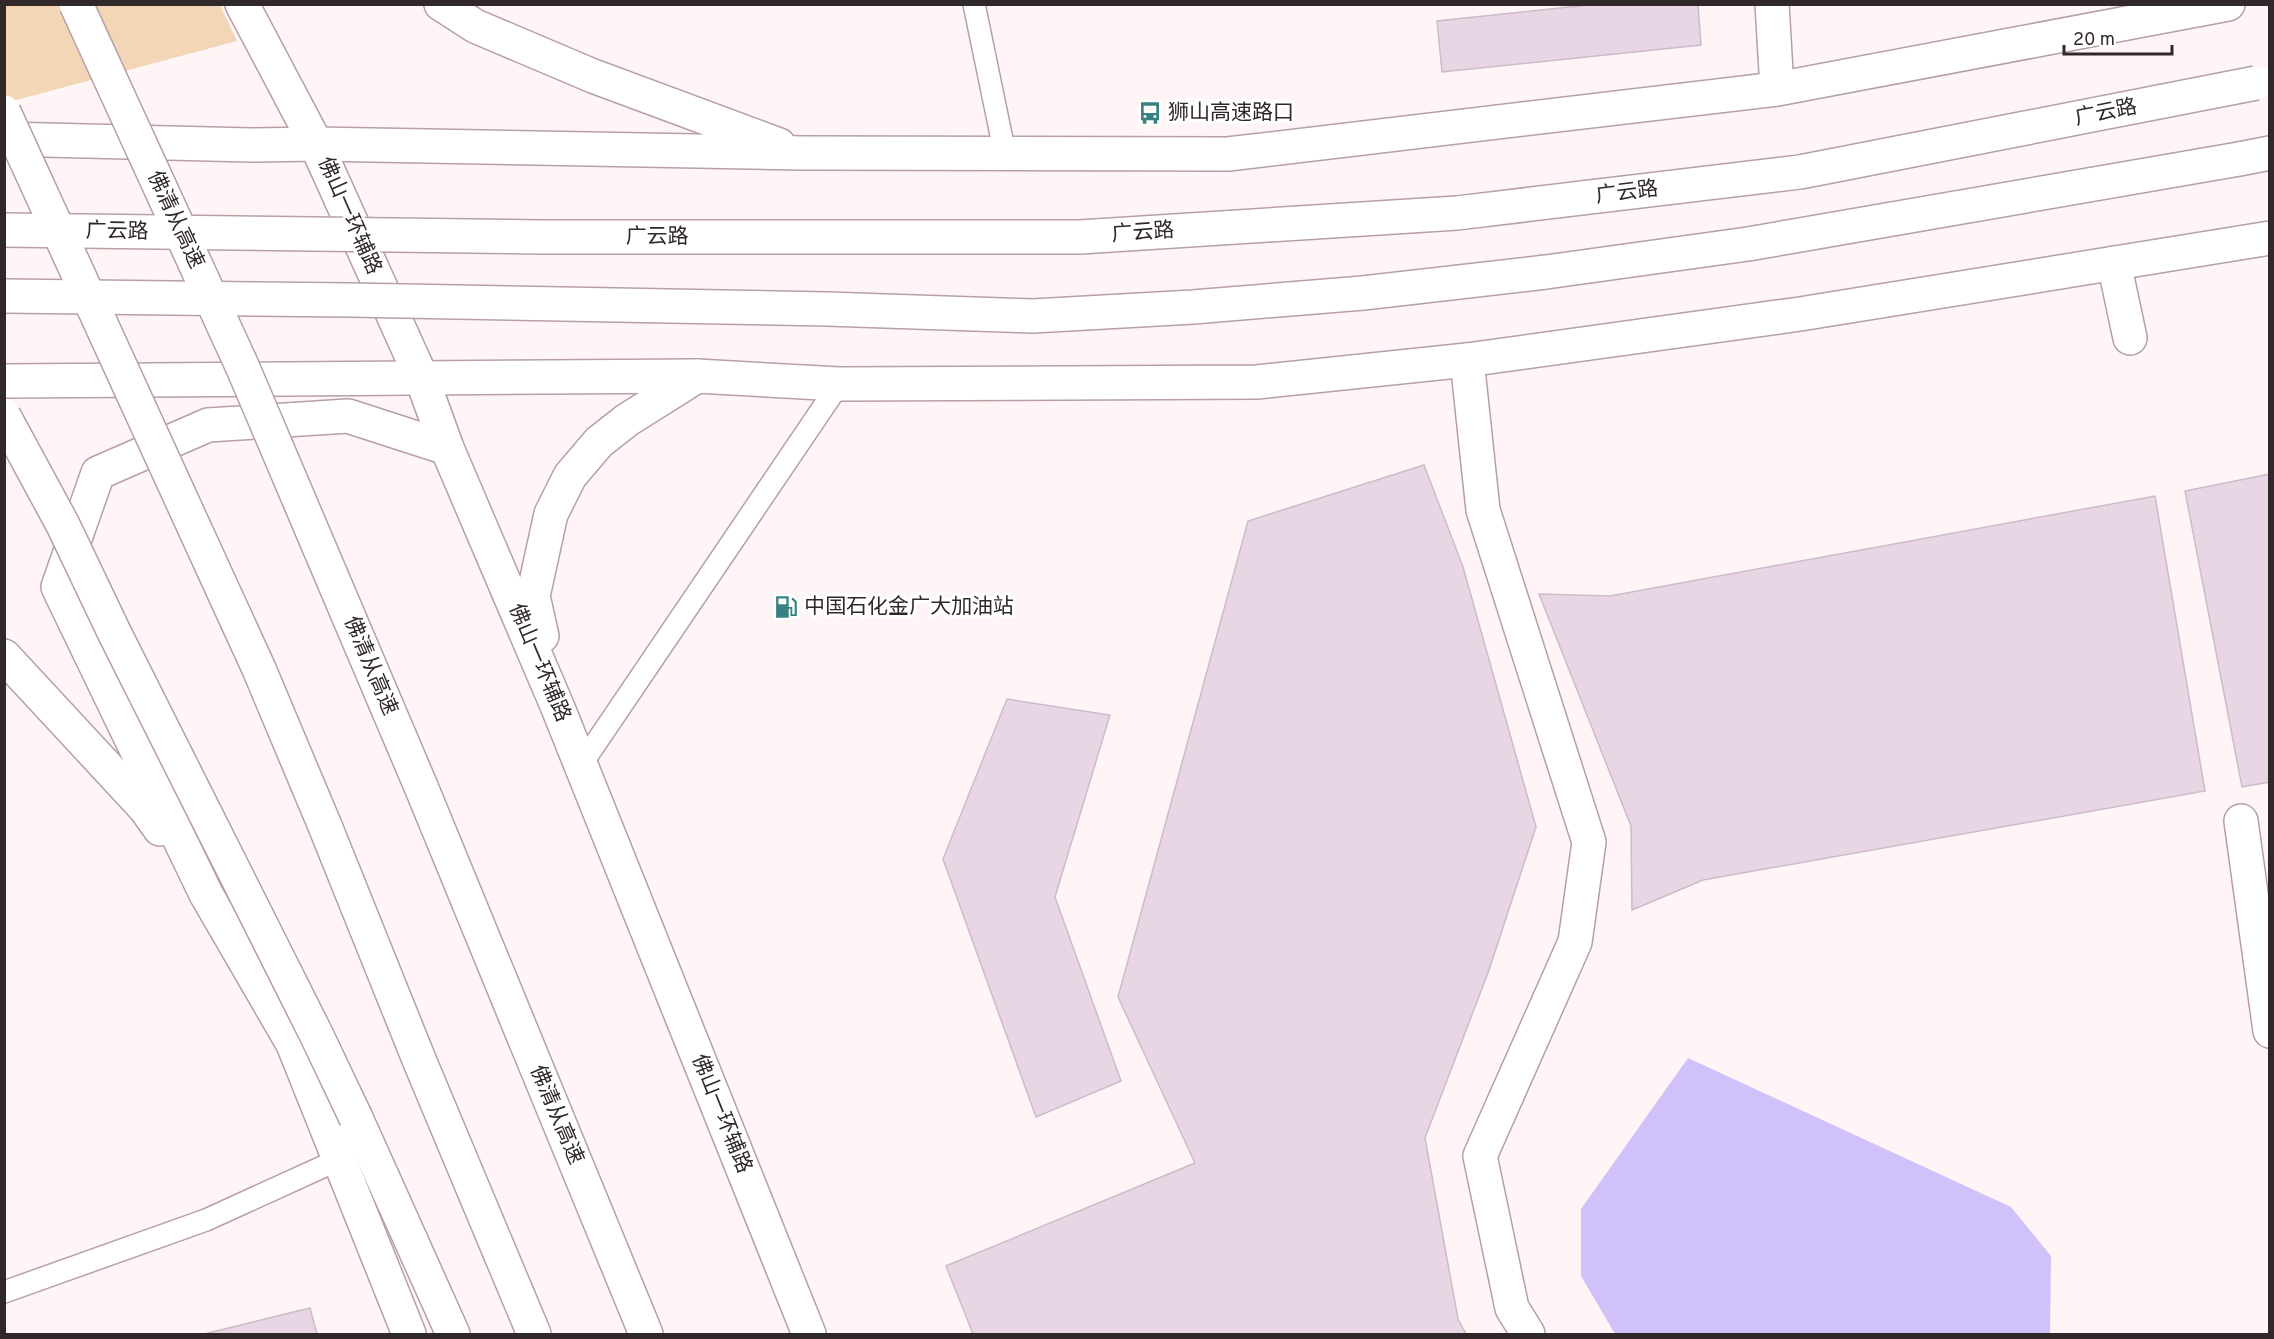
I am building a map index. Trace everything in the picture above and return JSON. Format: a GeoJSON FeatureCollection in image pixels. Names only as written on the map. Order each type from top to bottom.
{"type":"FeatureCollection","features":[{"type":"Feature","properties":{"kind":"main road","name":"佛清从高速"},"geometry":{"type":"LineString","coordinates":[[76,4],[243,368],[422,789],[646,1335]]}},
{"type":"Feature","properties":{"kind":"main road","name":"佛山一环辅路"},"geometry":{"type":"LineString","coordinates":[[242,4],[316,144],[422,379],[447,448],[558,708],[808,1335]]}},
{"type":"Feature","properties":{"kind":"main road"},"geometry":{"type":"LineString","coordinates":[[441,4],[475,26],[593,76],[803,153]]}},
{"type":"Feature","properties":{"kind":"main road"},"geometry":{"type":"LineString","coordinates":[[1772,4],[1777,89]]}},
{"type":"Feature","properties":{"kind":"main road"},"geometry":{"type":"LineString","coordinates":[[4,139],[251,146],[316,144],[803,153],[1228,154],[1777,89],[2228,4]]}},
{"type":"Feature","properties":{"kind":"main road","name":"广云路"},"geometry":{"type":"LineString","coordinates":[[4,230],[564,237],[1080,237],[1457,213],[1800,172],[2263,82]]}},
{"type":"Feature","properties":{"kind":"main road"},"geometry":{"type":"LineString","coordinates":[[4,112],[259,669],[534,1335]]}},
{"type":"Feature","properties":{"kind":"main road"},"geometry":{"type":"LineString","coordinates":[[4,296],[827,309],[1033,316],[1193,307],[1374,292],[1546,272],[1748,244],[2254,156]]}},
{"type":"Feature","properties":{"kind":"main road"},"geometry":{"type":"LineString","coordinates":[[4,381],[698,376],[839,384],[1257,382],[1467,360],[1800,314],[2270,238]]}},
{"type":"Feature","properties":{"kind":"main road"},"geometry":{"type":"LineString","coordinates":[[2114,263],[2130,338]]}},
{"type":"Feature","properties":{"kind":"main road"},"geometry":{"type":"LineString","coordinates":[[1467,360],[1484,510],[1589,842],[1575,942],[1480,1156],[1512,1308],[1528,1335]]}},
{"type":"Feature","properties":{"kind":"main road"},"geometry":{"type":"LineString","coordinates":[[558,708],[534,596],[551,514],[570,476],[599,442],[627,420],[698,376]]}},
{"type":"Feature","properties":{"kind":"main road"},"geometry":{"type":"LineString","coordinates":[[4,416],[63,525],[316,1034],[453,1335]]}},
{"type":"Feature","properties":{"kind":"main road"},"geometry":{"type":"LineString","coordinates":[[409,1335],[293,1044],[206,894],[58,587],[98,473],[208,425],[348,416],[447,448]]}},
{"type":"Feature","properties":{"kind":"main road"},"geometry":{"type":"LineString","coordinates":[[4,656],[145,808],[206,894]]}},
{"type":"Feature","properties":{"kind":"main road"},"geometry":{"type":"LineString","coordinates":[[2241,821],[2270,1031]]}},
{"type":"Feature","properties":{"kind":"lane"},"geometry":{"type":"LineString","coordinates":[[974,4],[1005,154]]}},
{"type":"Feature","properties":{"kind":"lane"},"geometry":{"type":"LineString","coordinates":[[581,765],[839,384]]}},
{"type":"Feature","properties":{"kind":"lane"},"geometry":{"type":"LineString","coordinates":[[4,1292],[206,1220],[340,1159]]}},
{"type":"Feature","properties":{"kind":"shaded area"},"geometry":{"type":"Polygon","coordinates":[[[5,5],[220,5],[237,41],[5,103],[5,5]]]}},
{"type":"Feature","properties":{"kind":"shaded area"},"geometry":{"type":"Polygon","coordinates":[[[1688,1058],[2011,1207],[2051,1256],[2050,1334],[1615,1334],[1581,1276],[1581,1209],[1688,1058]]]}},
{"type":"Feature","properties":{"kind":"building"},"geometry":{"type":"Polygon","coordinates":[[[1598,4],[1698,4],[1701,45],[1442,72],[1437,21],[1598,4]]]}},
{"type":"Feature","properties":{"kind":"building"},"geometry":{"type":"Polygon","coordinates":[[[1424,465],[1463,567],[1536,827],[1489,970],[1425,1138],[1458,1319],[1466,1334],[973,1334],[946,1266],[1195,1163],[1118,997],[1248,521],[1424,465]]]}},
{"type":"Feature","properties":{"kind":"building"},"geometry":{"type":"Polygon","coordinates":[[[2270,474],[2270,782],[2242,787],[2185,491],[2270,474]]]}},
{"type":"Feature","properties":{"kind":"building"},"geometry":{"type":"Polygon","coordinates":[[[2155,496],[2205,791],[1703,880],[1632,910],[1631,826],[1539,594],[1610,596],[2155,496]]]}},
{"type":"Feature","properties":{"kind":"building"},"geometry":{"type":"Polygon","coordinates":[[[1007,699],[1110,715],[1055,897],[1121,1081],[1036,1117],[943,859],[1007,699]]]}},
{"type":"Feature","properties":{"kind":"building"},"geometry":{"type":"Polygon","coordinates":[[[310,1308],[317,1334],[204,1334],[310,1308]]]}},
{"type":"Feature","properties":{"kind":"place","name":"狮山高速路口"},"geometry":{"type":"Point","coordinates":[1150,113]}},
{"type":"Feature","properties":{"kind":"place","name":"中国石化金广大加油站"},"geometry":{"type":"Point","coordinates":[786,607]}}]}
